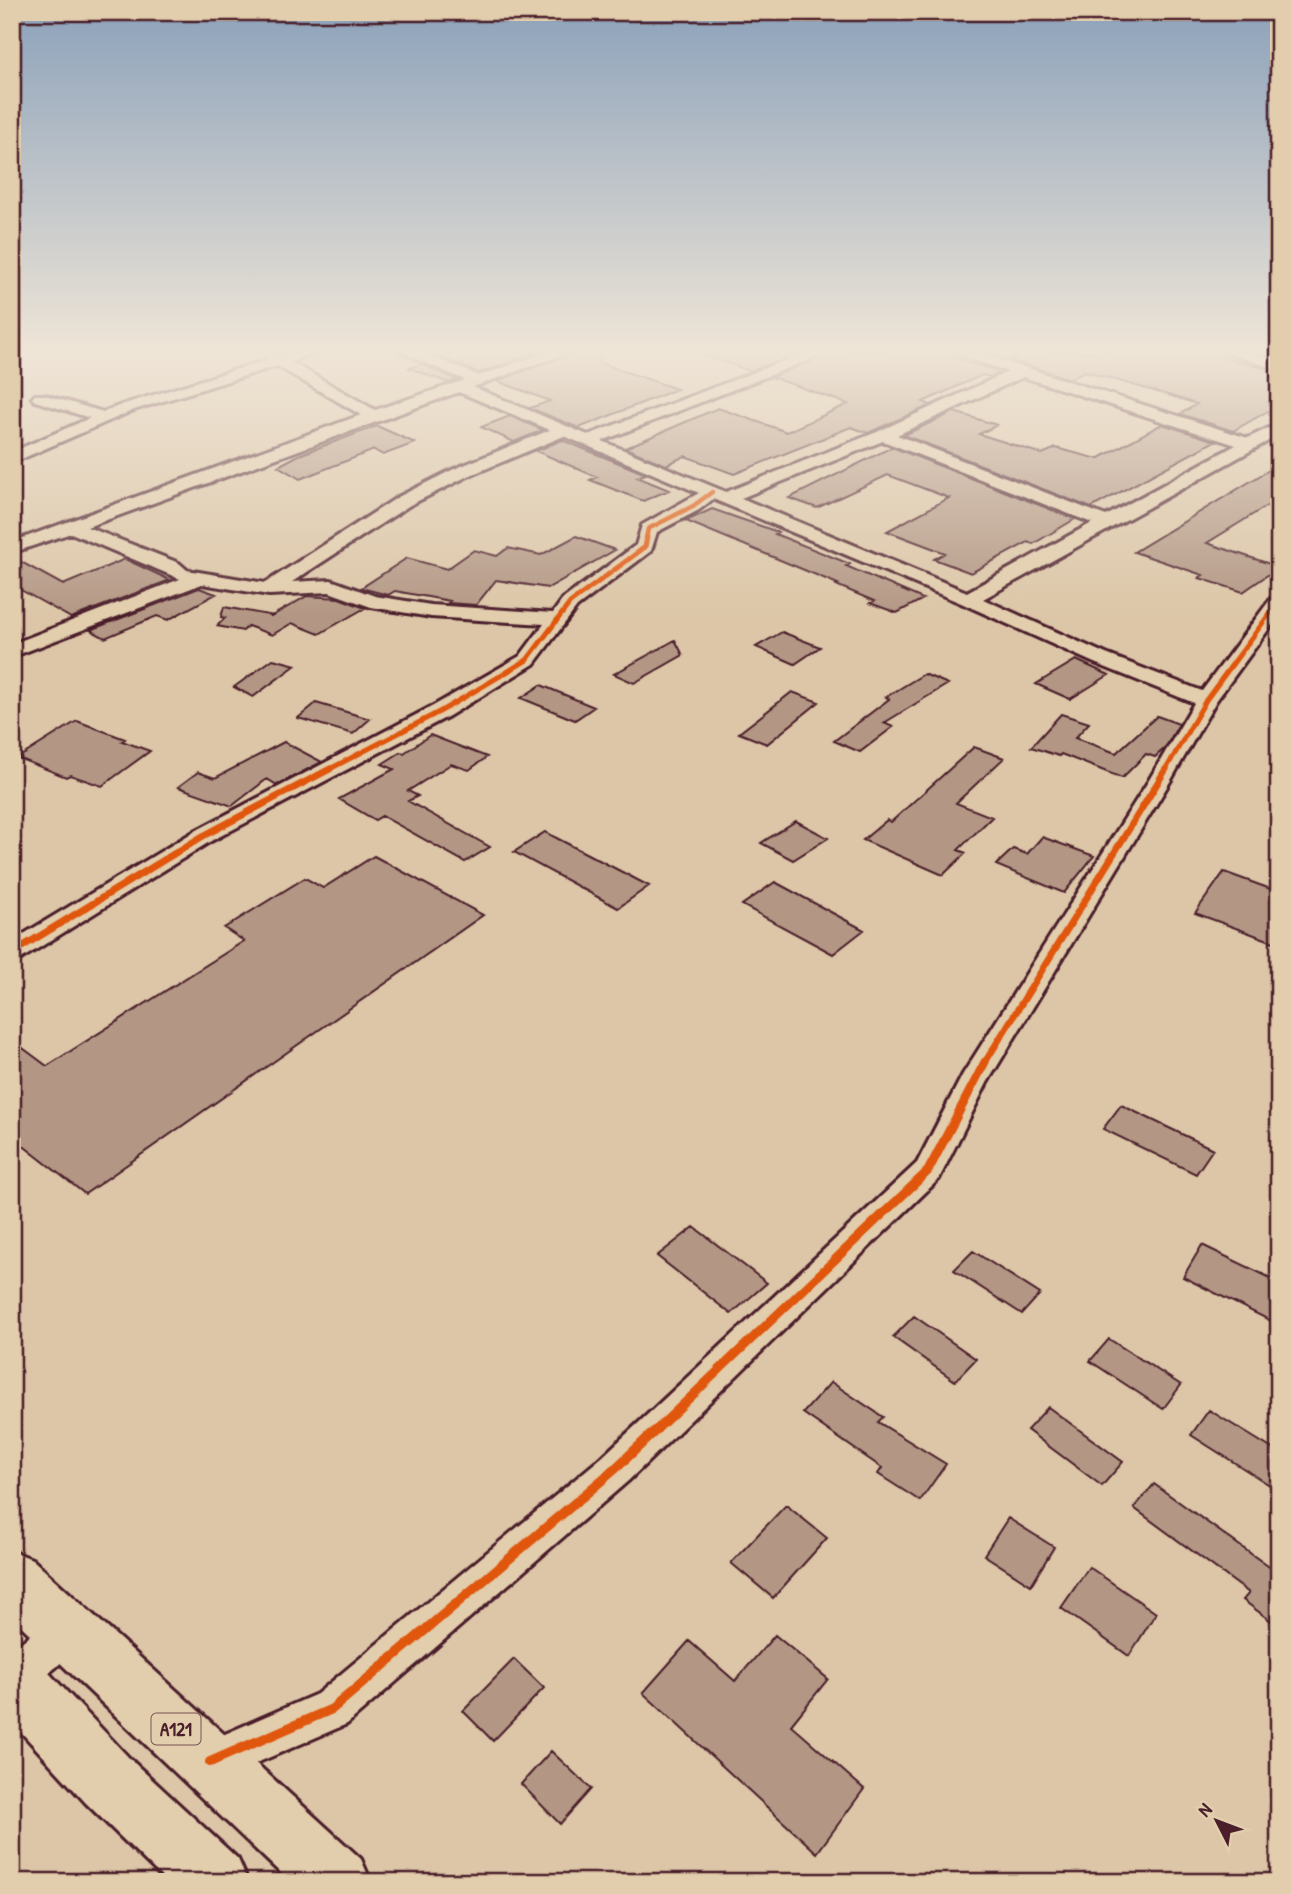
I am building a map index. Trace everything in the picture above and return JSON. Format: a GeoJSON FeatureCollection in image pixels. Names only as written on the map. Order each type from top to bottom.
{"type":"FeatureCollection","features":[{"type":"Feature","properties":{"kind":"highway","name":"A121"},"geometry":{"type":"LineString","coordinates":[[12,1578],[338,1882]]}},
{"type":"Feature","properties":{"kind":"highway"},"geometry":{"type":"LineString","coordinates":[[17,1692],[215,1882]]}},
{"type":"Feature","properties":{"kind":"street"},"geometry":{"type":"LineString","coordinates":[[12,458],[51,440]]}},
{"type":"Feature","properties":{"kind":"street"},"geometry":{"type":"LineString","coordinates":[[12,548],[307,440]]}},
{"type":"Feature","properties":{"kind":"street"},"geometry":{"type":"LineString","coordinates":[[269,589],[404,501],[460,473],[540,440]]}},
{"type":"Feature","properties":{"kind":"street"},"geometry":{"type":"LineString","coordinates":[[590,440],[1206,700]]}},
{"type":"Feature","properties":{"kind":"street"},"geometry":{"type":"LineString","coordinates":[[12,953],[203,836],[441,711],[527,660],[570,603],[640,553],[645,547],[648,529],[719,495],[868,440]]}},
{"type":"Feature","properties":{"kind":"street"},"geometry":{"type":"LineString","coordinates":[[897,440],[1107,523]]}},
{"type":"Feature","properties":{"kind":"street"},"geometry":{"type":"LineString","coordinates":[[1238,440],[1249,444]]}},
{"type":"Feature","properties":{"kind":"street"},"geometry":{"type":"LineString","coordinates":[[968,599],[1256,440]]}},
{"type":"Feature","properties":{"kind":"street"},"geometry":{"type":"LineString","coordinates":[[72,526],[181,573],[200,578],[269,589],[331,586],[371,601],[431,611],[559,619]]}},
{"type":"Feature","properties":{"kind":"street"},"geometry":{"type":"LineString","coordinates":[[12,651],[200,578]]}},
{"type":"Feature","properties":{"kind":"street"},"geometry":{"type":"LineString","coordinates":[[210,1762],[332,1709],[615,1469],[928,1171],[974,1081],[1206,700],[1279,601]]}},
{"type":"Feature","properties":{"kind":"street"},"geometry":{"type":"LineString","coordinates":[[17,1692],[68,1629]]}},
{"type":"Feature","properties":{"kind":"building"},"geometry":{"type":"Polygon","coordinates":[[[338,440],[409,440],[415,443],[383,455],[374,450],[300,479],[278,466],[338,440]]]}},
{"type":"Feature","properties":{"kind":"building"},"geometry":{"type":"Polygon","coordinates":[[[563,440],[646,474],[637,477],[669,490],[643,501],[590,480],[597,477],[536,451],[563,440]]]}},
{"type":"Feature","properties":{"kind":"building"},"geometry":{"type":"Polygon","coordinates":[[[643,440],[818,440],[734,474],[685,456],[666,465],[625,448],[643,440]]]}},
{"type":"Feature","properties":{"kind":"building"},"geometry":{"type":"Polygon","coordinates":[[[918,440],[999,440],[1042,454],[1056,448],[1098,459],[1132,440],[1215,441],[1091,508],[918,440]]]}},
{"type":"Feature","properties":{"kind":"building"},"geometry":{"type":"Polygon","coordinates":[[[892,447],[1075,519],[1033,544],[1028,542],[971,573],[934,559],[945,553],[887,531],[949,498],[888,475],[817,508],[789,498],[892,447]]]}},
{"type":"Feature","properties":{"kind":"building"},"geometry":{"type":"Polygon","coordinates":[[[1279,464],[1279,507],[1270,504],[1207,543],[1279,567],[1243,592],[1199,578],[1203,575],[1134,552],[1279,464]]]}},
{"type":"Feature","properties":{"kind":"building"},"geometry":{"type":"Polygon","coordinates":[[[712,509],[778,532],[775,534],[850,564],[846,566],[923,599],[897,613],[870,603],[874,601],[836,585],[838,584],[686,521],[712,509]]]}},
{"type":"Feature","properties":{"kind":"building"},"geometry":{"type":"Polygon","coordinates":[[[576,536],[615,550],[548,588],[496,580],[476,605],[448,603],[450,601],[395,591],[388,595],[361,588],[407,558],[447,569],[474,550],[497,556],[508,548],[541,555],[576,536]]]}},
{"type":"Feature","properties":{"kind":"building"},"geometry":{"type":"Polygon","coordinates":[[[12,557],[63,585],[125,559],[170,580],[71,618],[12,585],[12,557]]]}},
{"type":"Feature","properties":{"kind":"building"},"geometry":{"type":"Polygon","coordinates":[[[199,588],[216,594],[168,620],[157,616],[105,638],[90,630],[199,588]]]}},
{"type":"Feature","properties":{"kind":"building"},"geometry":{"type":"Polygon","coordinates":[[[307,596],[339,598],[365,608],[319,634],[292,623],[272,635],[248,626],[243,631],[217,626],[225,618],[221,617],[224,607],[272,616],[307,596]]]}},
{"type":"Feature","properties":{"kind":"building"},"geometry":{"type":"Polygon","coordinates":[[[782,632],[820,647],[795,664],[756,647],[782,632]]]}},
{"type":"Feature","properties":{"kind":"building"},"geometry":{"type":"Polygon","coordinates":[[[675,640],[683,655],[634,683],[614,674],[675,640]]]}},
{"type":"Feature","properties":{"kind":"building"},"geometry":{"type":"Polygon","coordinates":[[[273,659],[296,665],[253,697],[234,687],[273,659]]]}},
{"type":"Feature","properties":{"kind":"building"},"geometry":{"type":"Polygon","coordinates":[[[1076,660],[1109,675],[1070,699],[1036,684],[1076,660]]]}},
{"type":"Feature","properties":{"kind":"building"},"geometry":{"type":"Polygon","coordinates":[[[924,674],[948,684],[884,723],[893,727],[860,752],[834,741],[889,699],[886,697],[924,674]]]}},
{"type":"Feature","properties":{"kind":"building"},"geometry":{"type":"Polygon","coordinates":[[[541,685],[594,707],[575,720],[521,698],[541,685]]]}},
{"type":"Feature","properties":{"kind":"building"},"geometry":{"type":"Polygon","coordinates":[[[792,692],[819,702],[767,744],[739,733],[792,692]]]}},
{"type":"Feature","properties":{"kind":"building"},"geometry":{"type":"Polygon","coordinates":[[[316,703],[370,719],[353,734],[298,718],[316,703]]]}},
{"type":"Feature","properties":{"kind":"building"},"geometry":{"type":"Polygon","coordinates":[[[1061,714],[1089,723],[1075,738],[1116,753],[1157,716],[1179,724],[1165,748],[1155,757],[1146,754],[1122,778],[1061,754],[1059,756],[1031,747],[1061,714]]]}},
{"type":"Feature","properties":{"kind":"building"},"geometry":{"type":"Polygon","coordinates":[[[77,721],[150,751],[102,786],[70,775],[66,777],[18,758],[77,721]]]}},
{"type":"Feature","properties":{"kind":"building"},"geometry":{"type":"Polygon","coordinates":[[[430,735],[487,757],[469,770],[451,764],[408,791],[418,796],[408,801],[490,847],[465,862],[382,816],[375,820],[339,799],[394,769],[382,764],[430,735]]]}},
{"type":"Feature","properties":{"kind":"building"},"geometry":{"type":"Polygon","coordinates":[[[284,742],[322,762],[277,785],[267,779],[232,806],[178,787],[198,772],[215,778],[284,742]]]}},
{"type":"Feature","properties":{"kind":"building"},"geometry":{"type":"Polygon","coordinates":[[[974,747],[1004,758],[956,803],[992,817],[958,850],[966,853],[943,875],[863,840],[887,820],[891,822],[974,747]]]}},
{"type":"Feature","properties":{"kind":"building"},"geometry":{"type":"Polygon","coordinates":[[[796,821],[828,838],[793,860],[761,843],[796,821]]]}},
{"type":"Feature","properties":{"kind":"building"},"geometry":{"type":"Polygon","coordinates":[[[545,832],[649,886],[618,908],[514,852],[545,832]]]}},
{"type":"Feature","properties":{"kind":"building"},"geometry":{"type":"Polygon","coordinates":[[[1042,837],[1094,856],[1064,893],[996,865],[1013,849],[1027,854],[1042,837]]]}},
{"type":"Feature","properties":{"kind":"building"},"geometry":{"type":"Polygon","coordinates":[[[374,856],[483,915],[85,1194],[12,1137],[12,1040],[47,1066],[244,941],[224,928],[305,878],[323,888],[374,856]]]}},
{"type":"Feature","properties":{"kind":"building"},"geometry":{"type":"Polygon","coordinates":[[[1224,872],[1279,892],[1279,944],[1195,913],[1224,872]]]}},
{"type":"Feature","properties":{"kind":"building"},"geometry":{"type":"Polygon","coordinates":[[[775,882],[864,930],[833,954],[742,905],[775,882]]]}},
{"type":"Feature","properties":{"kind":"building"},"geometry":{"type":"Polygon","coordinates":[[[1121,1105],[1213,1149],[1196,1174],[1103,1129],[1121,1105]]]}},
{"type":"Feature","properties":{"kind":"building"},"geometry":{"type":"Polygon","coordinates":[[[694,1227],[767,1283],[731,1314],[657,1256],[694,1227]]]}},
{"type":"Feature","properties":{"kind":"building"},"geometry":{"type":"Polygon","coordinates":[[[1202,1245],[1279,1282],[1279,1325],[1183,1277],[1202,1245]]]}},
{"type":"Feature","properties":{"kind":"building"},"geometry":{"type":"Polygon","coordinates":[[[973,1251],[1040,1294],[1022,1314],[954,1270],[973,1251]]]}},
{"type":"Feature","properties":{"kind":"building"},"geometry":{"type":"Polygon","coordinates":[[[914,1316],[976,1359],[955,1381],[893,1337],[914,1316]]]}},
{"type":"Feature","properties":{"kind":"building"},"geometry":{"type":"Polygon","coordinates":[[[1109,1339],[1181,1385],[1163,1409],[1090,1361],[1109,1339]]]}},
{"type":"Feature","properties":{"kind":"building"},"geometry":{"type":"Polygon","coordinates":[[[831,1382],[883,1417],[878,1422],[946,1464],[920,1501],[878,1474],[882,1468],[803,1413],[831,1382]]]}},
{"type":"Feature","properties":{"kind":"building"},"geometry":{"type":"Polygon","coordinates":[[[1048,1407],[1123,1462],[1102,1486],[1027,1430],[1048,1407]]]}},
{"type":"Feature","properties":{"kind":"building"},"geometry":{"type":"Polygon","coordinates":[[[1209,1410],[1279,1453],[1279,1491],[1191,1435],[1209,1410]]]}},
{"type":"Feature","properties":{"kind":"building"},"geometry":{"type":"Polygon","coordinates":[[[1154,1484],[1279,1574],[1279,1627],[1243,1600],[1249,1593],[1134,1508],[1154,1484]]]}},
{"type":"Feature","properties":{"kind":"building"},"geometry":{"type":"Polygon","coordinates":[[[786,1505],[827,1538],[773,1598],[731,1563],[786,1505]]]}},
{"type":"Feature","properties":{"kind":"building"},"geometry":{"type":"Polygon","coordinates":[[[1008,1518],[1054,1547],[1031,1585],[984,1555],[1008,1518]]]}},
{"type":"Feature","properties":{"kind":"building"},"geometry":{"type":"Polygon","coordinates":[[[1089,1567],[1156,1613],[1129,1656],[1061,1608],[1089,1567]]]}},
{"type":"Feature","properties":{"kind":"building"},"geometry":{"type":"Polygon","coordinates":[[[775,1635],[828,1679],[791,1725],[864,1789],[817,1853],[643,1693],[689,1641],[735,1681],[775,1635]]]}},
{"type":"Feature","properties":{"kind":"building"},"geometry":{"type":"Polygon","coordinates":[[[514,1659],[544,1688],[493,1741],[463,1711],[514,1659]]]}},
{"type":"Feature","properties":{"kind":"building"},"geometry":{"type":"Polygon","coordinates":[[[551,1751],[591,1789],[560,1824],[521,1784],[551,1751]]]}},
{"type":"Feature","properties":{"kind":"cycle path"},"geometry":{"type":"LineString","coordinates":[[12,953],[203,836],[441,711],[527,660],[570,603],[645,547],[648,529],[693,506],[712,492]]}},
{"type":"Feature","properties":{"kind":"cycle path"},"geometry":{"type":"LineString","coordinates":[[210,1762],[332,1709],[615,1469],[928,1171],[973,1081],[1160,780],[1206,700],[1279,601]]}}]}
